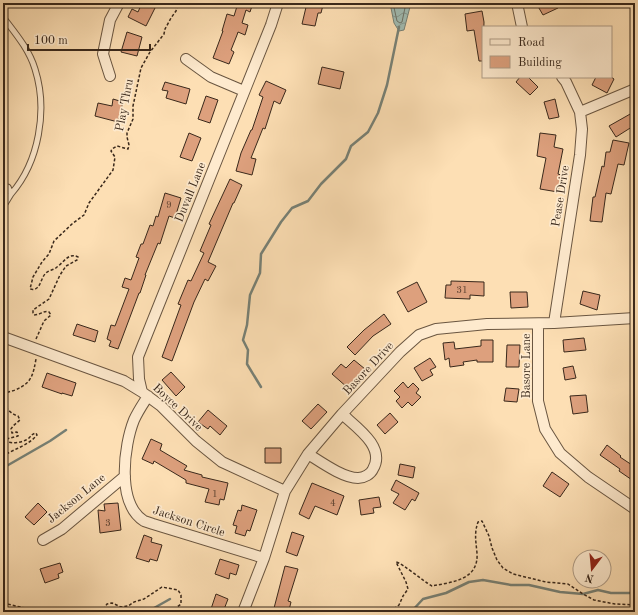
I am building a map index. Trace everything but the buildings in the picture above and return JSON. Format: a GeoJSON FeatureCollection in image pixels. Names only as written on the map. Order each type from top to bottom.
{"type":"FeatureCollection","features":[{"type":"Feature","properties":{"kind":"street"},"geometry":{"type":"LineString","coordinates":[[110,76],[103,54],[110,20],[119,3]]}},
{"type":"Feature","properties":{"kind":"street","name":"Duvall Lane"},"geometry":{"type":"LineString","coordinates":[[145,394],[139,379],[138,357],[271,25],[278,3]]}},
{"type":"Feature","properties":{"kind":"street"},"geometry":{"type":"LineString","coordinates":[[517,3],[522,26]]}},
{"type":"Feature","properties":{"kind":"street"},"geometry":{"type":"LineString","coordinates":[[186,59],[211,77],[244,91]]}},
{"type":"Feature","properties":{"kind":"street","name":"Pease Drive"},"geometry":{"type":"LineString","coordinates":[[554,323],[580,155],[582,129],[580,112],[563,78]]}},
{"type":"Feature","properties":{"kind":"street"},"geometry":{"type":"LineString","coordinates":[[580,112],[635,89]]}},
{"type":"Feature","properties":{"kind":"street","name":"Basore Drive"},"geometry":{"type":"LineString","coordinates":[[243,612],[264,558],[285,491],[308,454],[342,414],[400,352],[419,335],[436,329],[487,324],[538,324],[635,318]]}},
{"type":"Feature","properties":{"kind":"street","name":"Basore Lane"},"geometry":{"type":"LineString","coordinates":[[538,324],[538,401],[545,429],[560,453],[588,477],[635,508]]}},
{"type":"Feature","properties":{"kind":"street","name":"Boyce Drive"},"geometry":{"type":"LineString","coordinates":[[3,337],[124,381],[161,406],[196,441],[222,462],[285,491]]}},
{"type":"Feature","properties":{"kind":"street","name":"Jackson Circle"},"geometry":{"type":"LineString","coordinates":[[145,394],[134,421],[127,447],[125,476],[128,495],[137,514],[144,520],[264,558]]}},
{"type":"Feature","properties":{"kind":"street"},"geometry":{"type":"LineString","coordinates":[[308,454],[351,477],[359,478],[372,472],[377,459],[375,449],[368,438],[342,414]]}},
{"type":"Feature","properties":{"kind":"street","name":"Jackson Lane"},"geometry":{"type":"LineString","coordinates":[[43,540],[62,529],[125,476]]}},
{"type":"Feature","properties":{"kind":"lane"},"geometry":{"type":"LineString","coordinates":[[3,17],[23,43],[35,68],[40,91],[40,120],[37,143],[28,169],[20,184],[11,194],[3,208]]}},
{"type":"Feature","properties":{"kind":"lane"},"geometry":{"type":"LineString","coordinates":[[3,187],[8,188],[11,191],[11,194]]}},
{"type":"Feature","properties":{"kind":"path","name":"Play Thru"},"geometry":{"type":"LineString","coordinates":[[3,395],[6,392],[17,389],[31,380],[38,355],[35,352],[35,341],[43,323],[51,315],[48,311],[36,315],[32,312],[34,308],[49,299],[60,275],[66,266],[77,260],[78,256],[69,256],[58,267],[46,273],[35,290],[30,289],[33,277],[49,254],[54,241],[84,215],[89,203],[113,170],[115,157],[111,151],[112,149],[117,146],[128,149],[129,145],[126,137],[133,119],[133,106],[141,68],[150,52],[164,34],[165,29],[176,11],[178,3]]}},
{"type":"Feature","properties":{"kind":"path"},"geometry":{"type":"LineString","coordinates":[[3,403],[11,412],[18,416],[20,420],[11,429],[12,433],[17,432],[18,436],[6,439],[5,441],[14,443],[24,441],[33,434],[36,433],[38,435],[29,442],[13,449],[3,456]]}},
{"type":"Feature","properties":{"kind":"path"},"geometry":{"type":"LineString","coordinates":[[390,612],[400,605],[403,596],[408,589],[396,562],[400,563],[432,586],[467,577],[473,572],[476,565],[477,557],[475,532],[478,522],[482,521],[497,560],[503,568],[513,574],[546,582],[568,584],[594,600],[615,604],[635,605]]}},
{"type":"Feature","properties":{"kind":"path"},"geometry":{"type":"LineString","coordinates":[[99,612],[108,604],[112,603],[120,607],[128,606],[134,602],[144,599],[162,587],[178,590],[181,595],[181,604],[172,612]]}},
{"type":"Feature","properties":{"kind":"path"},"geometry":{"type":"LineString","coordinates":[[3,603],[42,612]]}},
{"type":"Feature","properties":{"kind":"water"},"geometry":{"type":"Polygon","coordinates":[[[390,3],[411,3],[404,30],[399,31],[394,23],[390,3]]]}},
{"type":"Feature","properties":{"kind":"waterway"},"geometry":{"type":"LineString","coordinates":[[261,387],[247,364],[248,350],[243,340],[247,325],[250,295],[260,273],[261,254],[281,222],[292,208],[308,201],[321,184],[346,159],[351,146],[368,132],[378,113],[387,85],[399,27]]}},
{"type":"Feature","properties":{"kind":"waterway"},"geometry":{"type":"LineString","coordinates":[[3,468],[66,430]]}},
{"type":"Feature","properties":{"kind":"waterway"},"geometry":{"type":"LineString","coordinates":[[411,612],[423,599],[446,593],[469,582],[483,580],[511,585],[529,585],[560,592],[583,594],[598,590],[611,593],[635,593]]}},
{"type":"Feature","properties":{"kind":"waterway"},"geometry":{"type":"LineString","coordinates":[[147,612],[170,599]]}}]}
